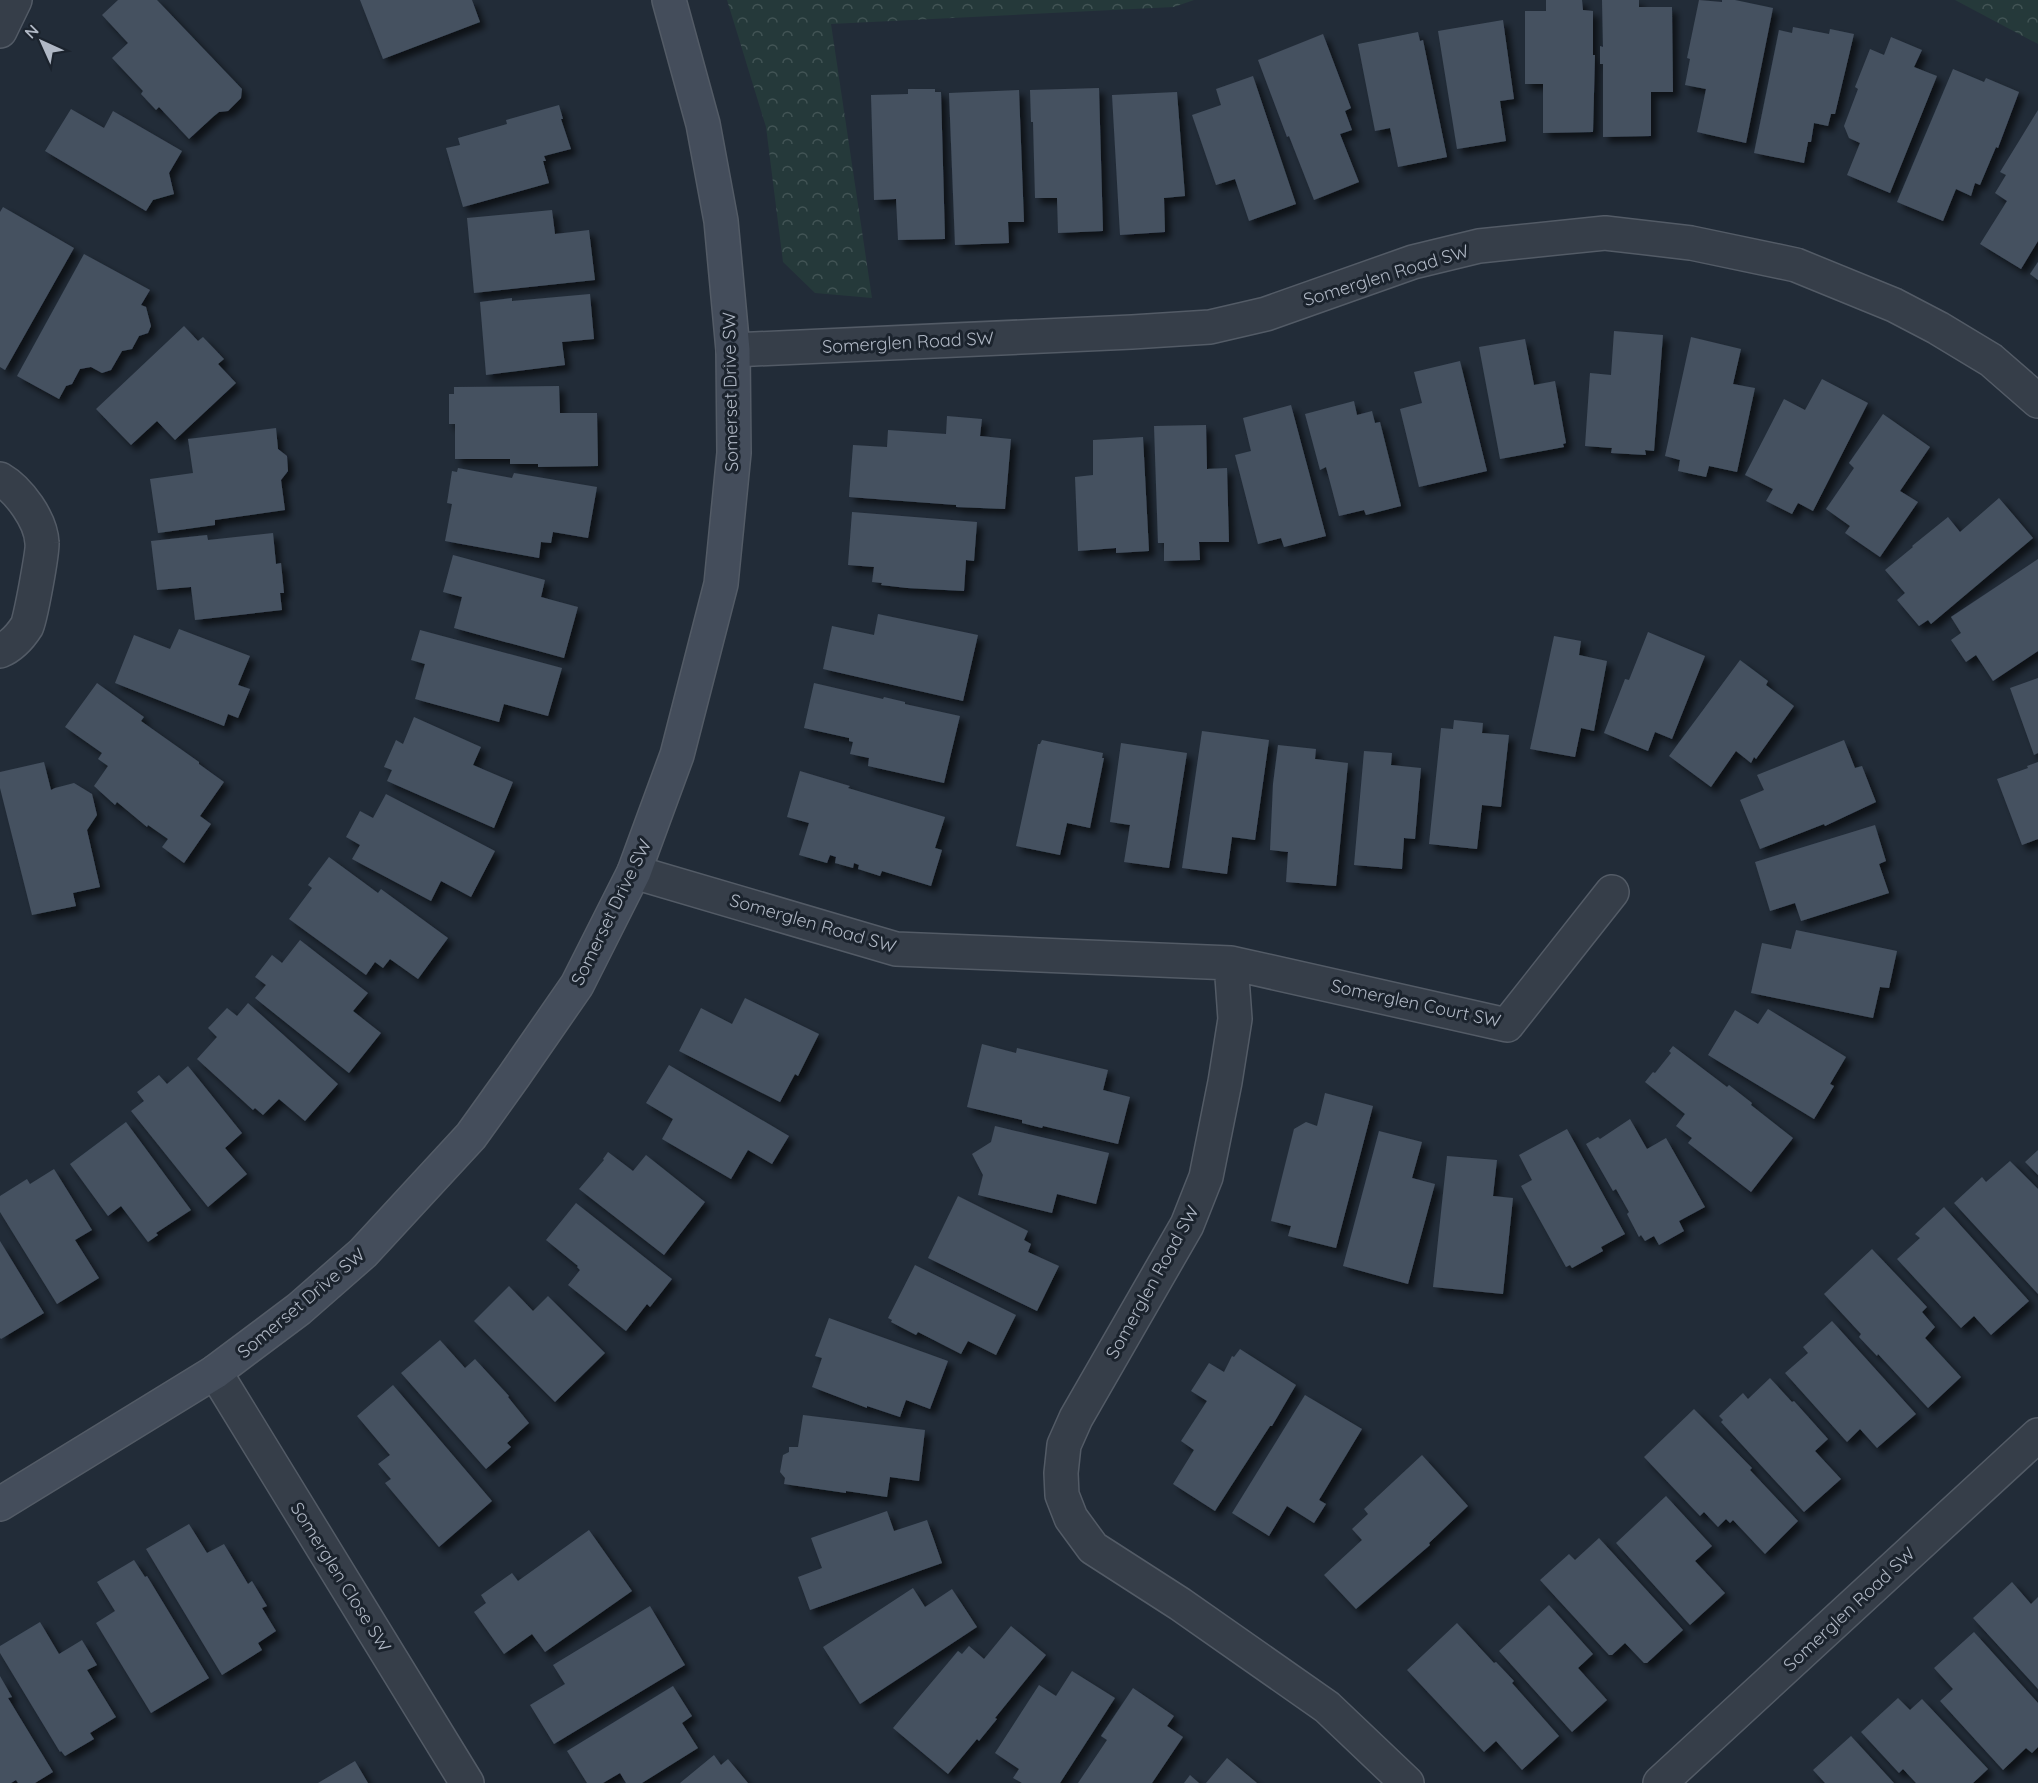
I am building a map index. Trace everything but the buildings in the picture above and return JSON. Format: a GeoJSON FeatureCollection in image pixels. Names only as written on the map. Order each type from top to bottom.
{"type":"FeatureCollection","features":[{"type":"Feature","properties":{"kind":"street"},"geometry":{"type":"LineString","coordinates":[[0,31],[15,0]]}},
{"type":"Feature","properties":{"kind":"street","name":"Somerset Drive SW"},"geometry":{"type":"LineString","coordinates":[[0,1504],[216,1372],[299,1309],[363,1253],[471,1136],[514,1076],[577,985],[634,872],[677,755],[721,584],[734,453],[733,350],[721,221],[705,135],[669,0]]}},
{"type":"Feature","properties":{"kind":"street","name":"Somerglen Road SW"},"geometry":{"type":"LineString","coordinates":[[733,350],[1210,327],[1266,314],[1413,262],[1479,246],[1605,233],[1691,243],[1796,265],[1894,305],[1938,328],[1990,360],[2038,401]]}},
{"type":"Feature","properties":{"kind":"street"},"geometry":{"type":"LineString","coordinates":[[0,479],[9,484],[24,501],[34,518],[42,543],[28,624],[15,642],[0,651]]}},
{"type":"Feature","properties":{"kind":"street","name":"Somerglen Road SW"},"geometry":{"type":"LineString","coordinates":[[634,872],[897,949],[1231,963],[1235,1019],[1206,1177],[1186,1225],[1076,1418],[1064,1445],[1061,1473],[1062,1495],[1071,1518],[1093,1548],[1180,1604],[1327,1707],[1407,1783]]}},
{"type":"Feature","properties":{"kind":"street","name":"Somerglen Court SW"},"geometry":{"type":"LineString","coordinates":[[1231,963],[1507,1025],[1611,892]]}},
{"type":"Feature","properties":{"kind":"street","name":"Somerglen Close SW"},"geometry":{"type":"LineString","coordinates":[[216,1372],[467,1783]]}},
{"type":"Feature","properties":{"kind":"street","name":"Somerglen Road SW"},"geometry":{"type":"LineString","coordinates":[[1660,1783],[2038,1435]]}},
{"type":"Feature","properties":{"kind":"green space"},"geometry":{"type":"Polygon","coordinates":[[[727,0],[1194,0],[1174,7],[831,24],[872,298],[815,293],[783,262],[766,127],[727,0]]]}},
{"type":"Feature","properties":{"kind":"green space"},"geometry":{"type":"Polygon","coordinates":[[[1955,0],[2038,0],[2038,44],[1955,0]]]}}]}
